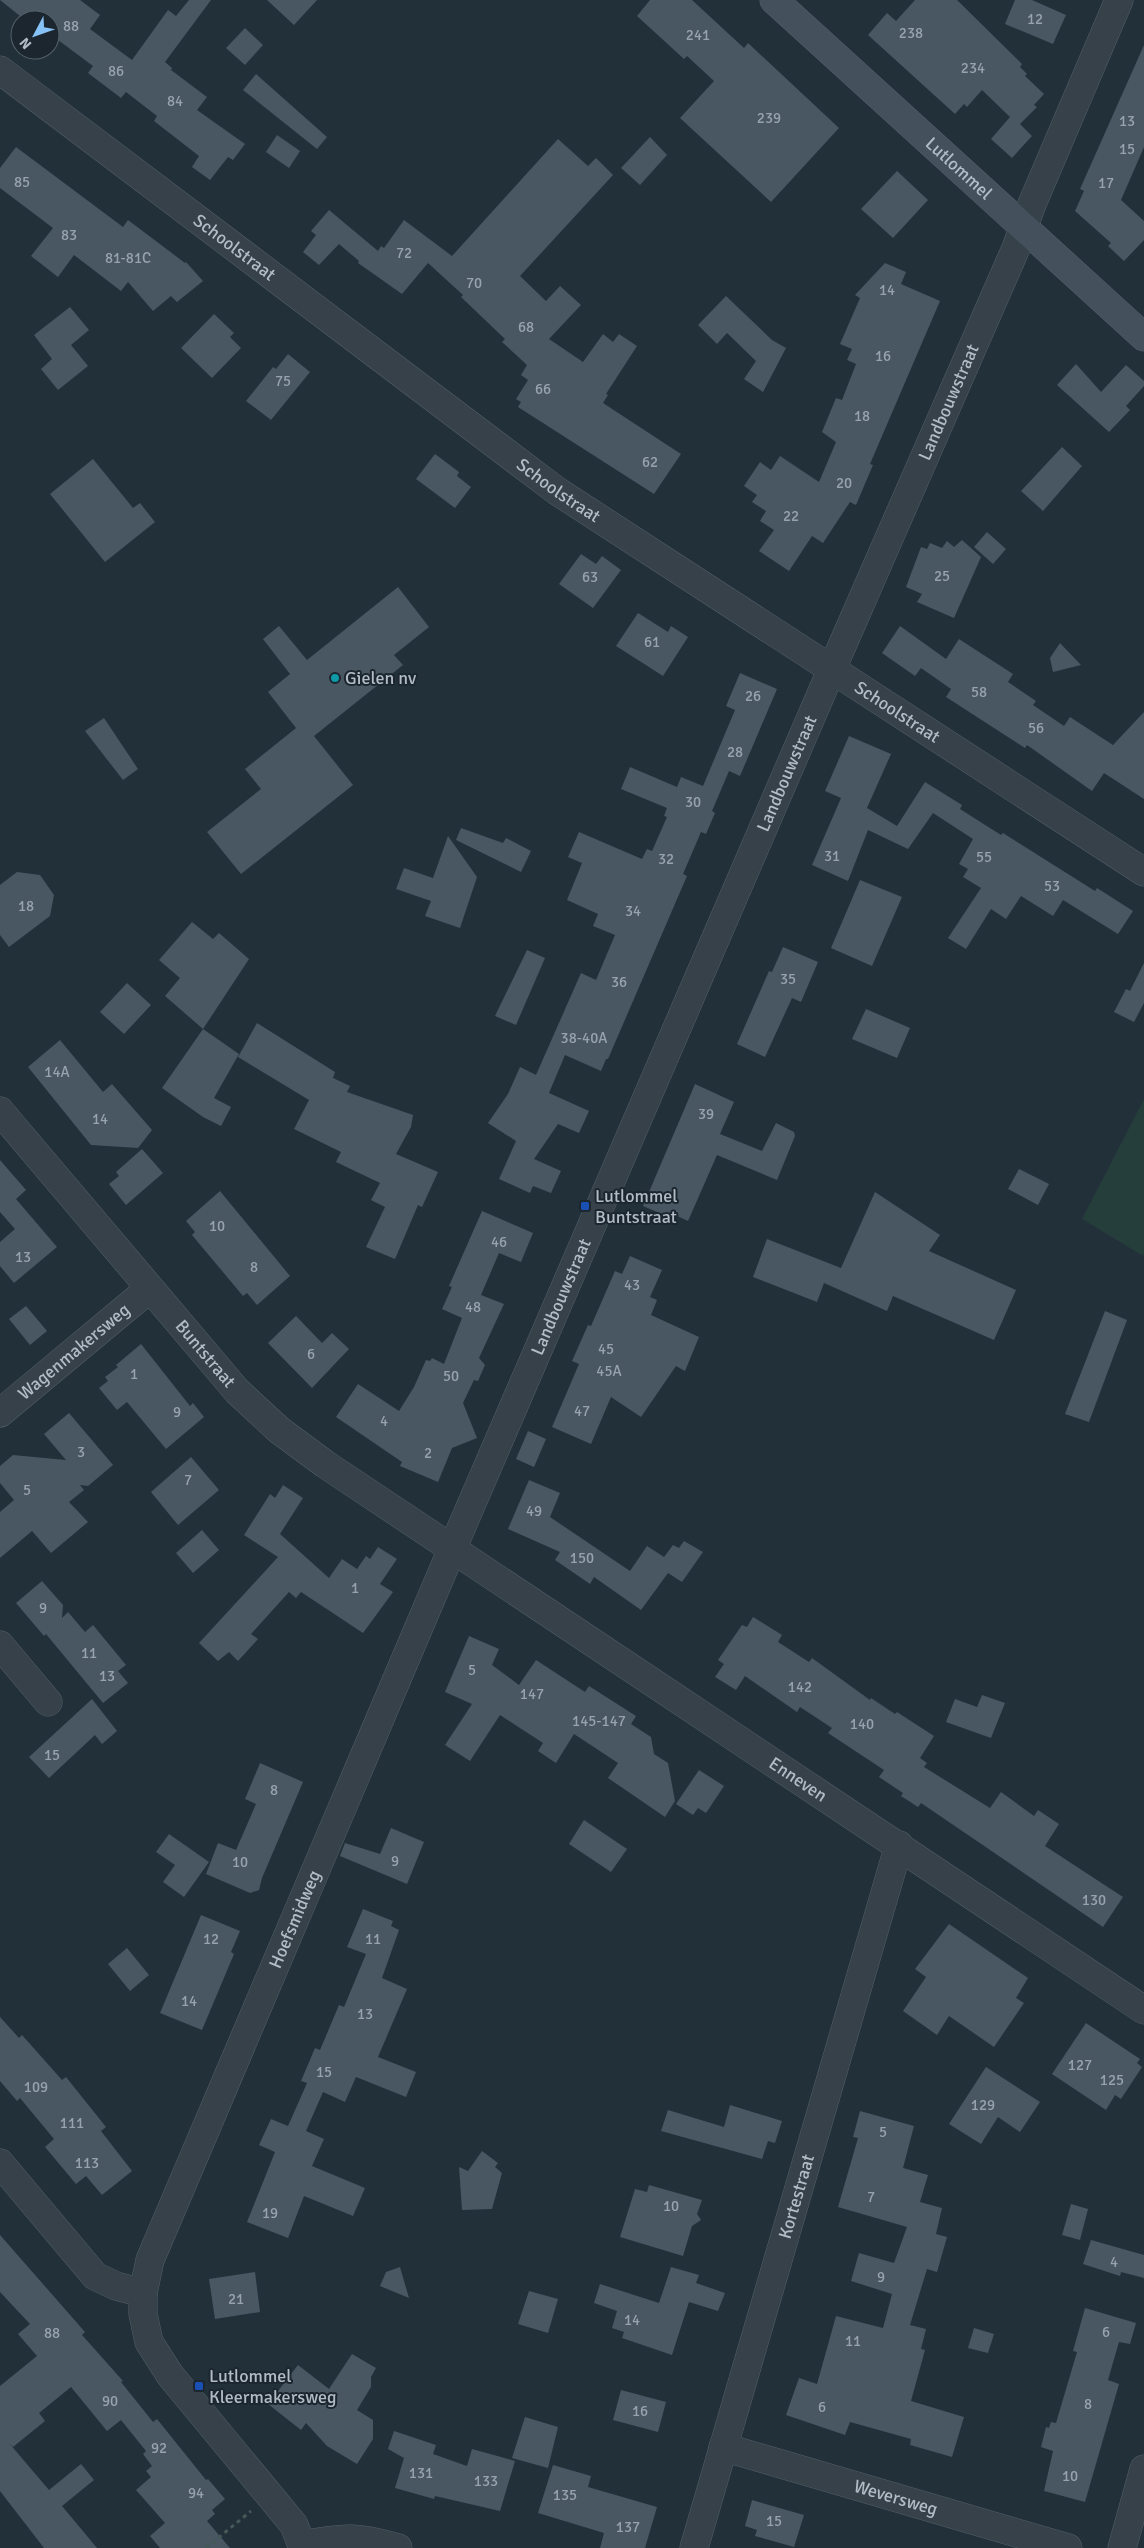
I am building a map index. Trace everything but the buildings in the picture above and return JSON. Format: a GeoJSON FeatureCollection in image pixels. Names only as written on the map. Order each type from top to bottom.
{"type":"FeatureCollection","features":[{"type":"Feature","properties":{"kind":"main road","name":"Lutlommel"},"geometry":{"type":"LineString","coordinates":[[774,0],[1144,337]]}},
{"type":"Feature","properties":{"kind":"street","name":"Landbouwstraat"},"geometry":{"type":"LineString","coordinates":[[453,1548],[1023,227],[1118,0]]}},
{"type":"Feature","properties":{"kind":"street","name":"Schoolstraat"},"geometry":{"type":"LineString","coordinates":[[0,70],[557,491],[831,671],[1144,872]]}},
{"type":"Feature","properties":{"kind":"street","name":"Buntstraat"},"geometry":{"type":"LineString","coordinates":[[0,1111],[237,1391],[279,1430],[325,1464],[453,1548]]}},
{"type":"Feature","properties":{"kind":"street","name":"Wagenmakersweg"},"geometry":{"type":"LineString","coordinates":[[0,1413],[149,1289]]}},
{"type":"Feature","properties":{"kind":"street","name":"Enneven"},"geometry":{"type":"LineString","coordinates":[[453,1548],[1144,2010]]}},
{"type":"Feature","properties":{"kind":"street","name":"Hoefsmidweg"},"geometry":{"type":"LineString","coordinates":[[302,2546],[294,2525],[170,2375],[149,2342],[142,2314],[142,2293],[150,2260],[453,1548]]}},
{"type":"Feature","properties":{"kind":"street"},"geometry":{"type":"LineString","coordinates":[[0,1645],[48,1702]]}},
{"type":"Feature","properties":{"kind":"street","name":"Kortestraat"},"geometry":{"type":"LineString","coordinates":[[694,2548],[898,1845]]}},
{"type":"Feature","properties":{"kind":"street"},"geometry":{"type":"LineString","coordinates":[[0,2162],[95,2276],[116,2286],[142,2293]]}},
{"type":"Feature","properties":{"kind":"street","name":"Weversweg"},"geometry":{"type":"LineString","coordinates":[[723,2447],[1068,2548]]}},
{"type":"Feature","properties":{"kind":"street"},"geometry":{"type":"LineString","coordinates":[[1122,2548],[1144,2469]]}},
{"type":"Feature","properties":{"kind":"street"},"geometry":{"type":"LineString","coordinates":[[302,2546],[343,2538],[368,2539],[398,2548]]}},
{"type":"Feature","properties":{"kind":"path"},"geometry":{"type":"LineString","coordinates":[[206,2548],[270,2495]]}},
{"type":"Feature","properties":{"kind":"green space"},"geometry":{"type":"Polygon","coordinates":[[[1144,1099],[1144,1253],[1143,1256],[1082,1219],[1144,1099]]]}},
{"type":"Feature","properties":{"kind":"place","name":"Gielen nv"},"geometry":{"type":"Point","coordinates":[335,678]}},
{"type":"Feature","properties":{"kind":"place","name":"Lutlommel Buntstraat"},"geometry":{"type":"Point","coordinates":[585,1206]}},
{"type":"Feature","properties":{"kind":"place","name":"Lutlommel Kleermakersweg"},"geometry":{"type":"Point","coordinates":[199,2386]}}]}
